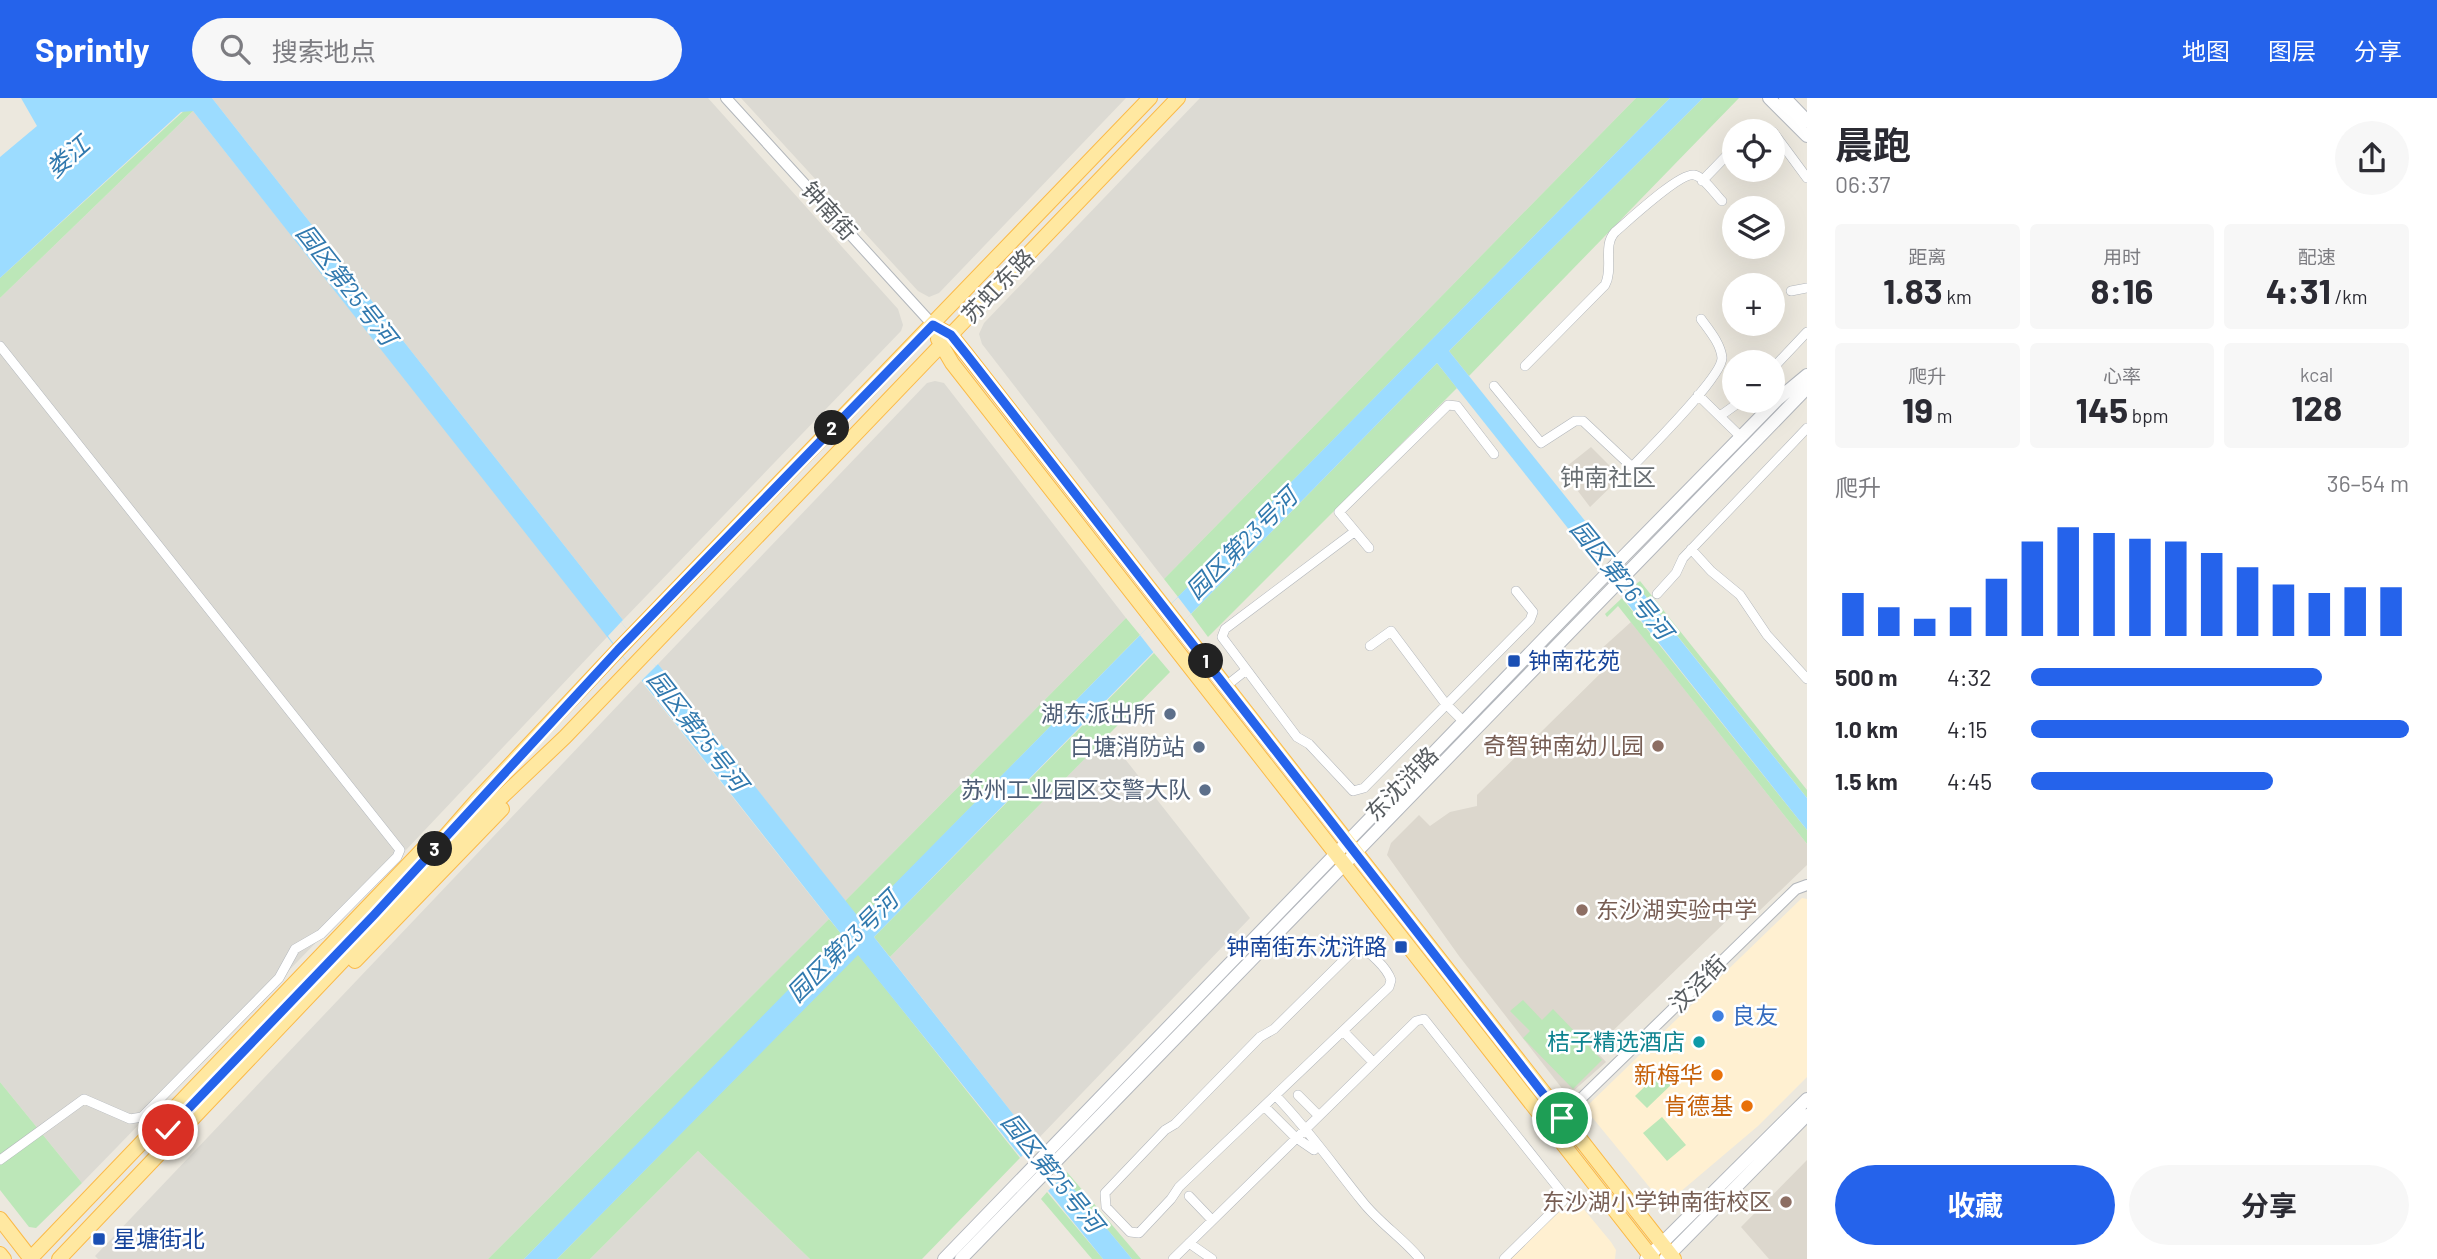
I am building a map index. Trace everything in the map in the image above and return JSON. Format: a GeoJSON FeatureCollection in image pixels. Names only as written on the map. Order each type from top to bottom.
{"type":"FeatureCollection","features":[{"type":"Feature","properties":{"kind":"main road","name":"苏虹东路"},"geometry":{"type":"LineString","coordinates":[[59,1259],[477,800],[1150,98]]}},
{"type":"Feature","properties":{"kind":"main road","name":"苏虹东路"},"geometry":{"type":"LineString","coordinates":[[46,1259],[468,829],[565,737],[1178,98]]}},
{"type":"Feature","properties":{"kind":"main road"},"geometry":{"type":"LineString","coordinates":[[1769,98],[1807,136]]}},
{"type":"Feature","properties":{"kind":"main road"},"geometry":{"type":"LineString","coordinates":[[1785,98],[1807,121]]}},
{"type":"Feature","properties":{"kind":"main road","name":"钟南街"},"geometry":{"type":"LineString","coordinates":[[933,325],[951,335],[1352,845],[1562,1118],[1660,1255]]}},
{"type":"Feature","properties":{"kind":"main road","name":"钟南街"},"geometry":{"type":"LineString","coordinates":[[933,325],[941,347],[1153,622],[1660,1255]]}},
{"type":"Feature","properties":{"kind":"main road","name":"东沈浒路"},"geometry":{"type":"LineString","coordinates":[[1352,845],[1608,581],[1741,437],[1807,375]]}},
{"type":"Feature","properties":{"kind":"main road","name":"东沈浒路"},"geometry":{"type":"LineString","coordinates":[[1622,566],[1807,388]]}},
{"type":"Feature","properties":{"kind":"main road","name":"东沈浒路"},"geometry":{"type":"LineString","coordinates":[[944,1259],[1050,1159],[1340,858],[1463,721],[1608,581]]}},
{"type":"Feature","properties":{"kind":"main road"},"geometry":{"type":"LineString","coordinates":[[68,1259],[544,765],[565,737]]}},
{"type":"Feature","properties":{"kind":"main road"},"geometry":{"type":"LineString","coordinates":[[0,1219],[31,1259],[452,819],[477,800]]}},
{"type":"Feature","properties":{"kind":"main road"},"geometry":{"type":"LineString","coordinates":[[1660,1255],[1807,1099]]}},
{"type":"Feature","properties":{"kind":"main road"},"geometry":{"type":"LineString","coordinates":[[1660,1255],[1807,1115]]}},
{"type":"Feature","properties":{"kind":"main road","name":"东沈浒路"},"geometry":{"type":"LineString","coordinates":[[961,1259],[1034,1175]]}},
{"type":"Feature","properties":{"kind":"main road"},"geometry":{"type":"LineString","coordinates":[[0,1254],[4,1259]]}},
{"type":"Feature","properties":{"kind":"street","name":"钟南街"},"geometry":{"type":"LineString","coordinates":[[726,98],[933,325]]}},
{"type":"Feature","properties":{"kind":"street"},"geometry":{"type":"LineString","coordinates":[[1785,149],[1807,178]]}},
{"type":"Feature","properties":{"kind":"street"},"geometry":{"type":"LineString","coordinates":[[1702,181],[1722,160]]}},
{"type":"Feature","properties":{"kind":"street"},"geometry":{"type":"LineString","coordinates":[[1525,366],[1605,285],[1612,235],[1676,182],[1690,175],[1702,181],[1722,201]]}},
{"type":"Feature","properties":{"kind":"street"},"geometry":{"type":"LineString","coordinates":[[1790,291],[1807,288]]}},
{"type":"Feature","properties":{"kind":"street"},"geometry":{"type":"LineString","coordinates":[[1494,386],[1541,443],[1575,421],[1583,421],[1632,467],[1698,395],[1721,362],[1717,344],[1701,319]]}},
{"type":"Feature","properties":{"kind":"street"},"geometry":{"type":"LineString","coordinates":[[1785,355],[1807,332]]}},
{"type":"Feature","properties":{"kind":"street"},"geometry":{"type":"LineString","coordinates":[[0,346],[400,850],[397,858],[321,934],[295,949],[279,978],[142,1117],[131,1119],[84,1099],[0,1160]]}},
{"type":"Feature","properties":{"kind":"street"},"geometry":{"type":"LineString","coordinates":[[1698,395],[1741,437]]}},
{"type":"Feature","properties":{"kind":"street"},"geometry":{"type":"LineString","coordinates":[[1369,548],[1339,512],[1448,405],[1457,406],[1494,454]]}},
{"type":"Feature","properties":{"kind":"street"},"geometry":{"type":"LineString","coordinates":[[1720,416],[1724,413]]}},
{"type":"Feature","properties":{"kind":"street"},"geometry":{"type":"LineString","coordinates":[[1657,594],[1676,573],[1691,549],[1807,428]]}},
{"type":"Feature","properties":{"kind":"street"},"geometry":{"type":"LineString","coordinates":[[1354,533],[1225,629],[1223,641],[1297,737],[1309,744],[1353,791],[1364,788],[1533,616],[1531,609],[1516,591]]}},
{"type":"Feature","properties":{"kind":"street"},"geometry":{"type":"LineString","coordinates":[[1691,549],[1711,571],[1741,595],[1767,635],[1807,679]]}},
{"type":"Feature","properties":{"kind":"street"},"geometry":{"type":"LineString","coordinates":[[1370,646],[1391,631],[1445,703],[1463,721]]}},
{"type":"Feature","properties":{"kind":"street"},"geometry":{"type":"LineString","coordinates":[[1226,686],[1245,671]]}},
{"type":"Feature","properties":{"kind":"street","name":"汶泾街"},"geometry":{"type":"LineString","coordinates":[[1562,1118],[1796,889],[1807,886]]}},
{"type":"Feature","properties":{"kind":"street"},"geometry":{"type":"LineString","coordinates":[[1360,947],[1388,972],[1391,984],[1276,1096],[1179,1187],[1139,1233],[1130,1232],[1104,1203],[1105,1193],[1165,1130],[1175,1124],[1351,950],[1360,947]]}},
{"type":"Feature","properties":{"kind":"street"},"geometry":{"type":"LineString","coordinates":[[1174,1259],[1373,1062],[1416,1021],[1424,1019],[1429,1021],[1563,1194],[1563,1201],[1504,1259]]}},
{"type":"Feature","properties":{"kind":"street"},"geometry":{"type":"LineString","coordinates":[[1343,1031],[1373,1062]]}},
{"type":"Feature","properties":{"kind":"street"},"geometry":{"type":"LineString","coordinates":[[1298,1095],[1318,1115]]}},
{"type":"Feature","properties":{"kind":"street"},"geometry":{"type":"LineString","coordinates":[[1276,1096],[1307,1127],[1311,1139],[1370,1210],[1422,1259]]}},
{"type":"Feature","properties":{"kind":"street"},"geometry":{"type":"LineString","coordinates":[[1265,1107],[1295,1138],[1307,1143],[1331,1168],[1342,1174]]}},
{"type":"Feature","properties":{"kind":"street"},"geometry":{"type":"LineString","coordinates":[[1189,1196],[1212,1220]]}},
{"type":"Feature","properties":{"kind":"street"},"geometry":{"type":"LineString","coordinates":[[1189,1243],[1212,1259]]}},
{"type":"Feature","properties":{"kind":"shaded area"},"geometry":{"type":"Polygon","coordinates":[[[212,98],[708,98],[898,309],[903,325],[901,331],[623,620],[212,98]]]}},
{"type":"Feature","properties":{"kind":"shaded area"},"geometry":{"type":"Polygon","coordinates":[[[741,98],[1126,98],[939,293],[929,297],[918,291],[741,98]]]}},
{"type":"Feature","properties":{"kind":"shaded area"},"geometry":{"type":"Polygon","coordinates":[[[1200,98],[1636,98],[1164,579],[982,344],[979,334],[984,323],[1200,98]]]}},
{"type":"Feature","properties":{"kind":"shaded area"},"geometry":{"type":"Polygon","coordinates":[[[193,111],[608,636],[406,850],[82,1183],[0,1082],[0,298],[193,111]]]}},
{"type":"Feature","properties":{"kind":"shaded area"},"geometry":{"type":"Polygon","coordinates":[[[927,383],[944,383],[1126,618],[845,901],[658,664],[927,383]]]}},
{"type":"Feature","properties":{"kind":"shaded area"},"geometry":{"type":"Polygon","coordinates":[[[1591,447],[1621,477],[1590,507],[1562,470],[1591,447]]]}},
{"type":"Feature","properties":{"kind":"shaded area","name":"东沙湖实验中学"},"geometry":{"type":"Polygon","coordinates":[[[1631,622],[1807,844],[1807,865],[1754,916],[1743,905],[1594,1049],[1606,1062],[1571,1093],[1564,1091],[1459,956],[1387,855],[1391,843],[1419,815],[1430,826],[1450,812],[1477,806],[1477,795],[1612,662],[1600,650],[1631,622]]]}},
{"type":"Feature","properties":{"kind":"shaded area"},"geometry":{"type":"Polygon","coordinates":[[[641,681],[829,919],[488,1259],[98,1259],[95,1256],[641,681]]]}},
{"type":"Feature","properties":{"kind":"shaded area"},"geometry":{"type":"Polygon","coordinates":[[[1107,736],[1250,918],[1035,1142],[890,957],[1107,736]]]}},
{"type":"Feature","properties":{"kind":"shaded area"},"geometry":{"type":"Polygon","coordinates":[[[1802,898],[1807,899],[1807,1077],[1758,1126],[1673,1198],[1660,1200],[1587,1111],[1587,1106],[1802,898]]]}},
{"type":"Feature","properties":{"kind":"shaded area"},"geometry":{"type":"Polygon","coordinates":[[[698,1151],[810,1259],[590,1259],[698,1151]]]}},
{"type":"Feature","properties":{"kind":"shaded area","name":"东沙湖小学钟南街校区"},"geometry":{"type":"Polygon","coordinates":[[[1807,1160],[1807,1259],[1769,1259],[1741,1227],[1807,1160]]]}},
{"type":"Feature","properties":{"kind":"shaded area"},"geometry":{"type":"Polygon","coordinates":[[[1572,1195],[1611,1242],[1616,1250],[1615,1259],[1508,1259],[1572,1195]]]}},
{"type":"Feature","properties":{"kind":"green space"},"geometry":{"type":"Polygon","coordinates":[[[1636,98],[1670,98],[1178,597],[1164,579],[1636,98]]]}},
{"type":"Feature","properties":{"kind":"green space"},"geometry":{"type":"Polygon","coordinates":[[[1703,98],[1739,98],[1469,376],[1449,351],[1703,98]]]}},
{"type":"Feature","properties":{"kind":"green space"},"geometry":{"type":"Polygon","coordinates":[[[186,109],[193,111],[0,298],[0,278],[186,109]]]}},
{"type":"Feature","properties":{"kind":"green space"},"geometry":{"type":"Polygon","coordinates":[[[1437,363],[1457,388],[1208,637],[1191,614],[1437,363]]]}},
{"type":"Feature","properties":{"kind":"green space"},"geometry":{"type":"Polygon","coordinates":[[[1640,581],[1807,790],[1807,798],[1636,584],[1640,581]]]}},
{"type":"Feature","properties":{"kind":"green space"},"geometry":{"type":"Polygon","coordinates":[[[1622,598],[1807,830],[1807,844],[1618,606],[1607,617],[1605,614],[1622,598]]]}},
{"type":"Feature","properties":{"kind":"green space"},"geometry":{"type":"Polygon","coordinates":[[[1126,618],[1140,635],[860,920],[845,901],[1126,618]]]}},
{"type":"Feature","properties":{"kind":"green space"},"geometry":{"type":"Polygon","coordinates":[[[1154,653],[1170,672],[890,957],[874,937],[1154,653]]]}},
{"type":"Feature","properties":{"kind":"green space"},"geometry":{"type":"Polygon","coordinates":[[[829,919],[843,936],[524,1259],[488,1259],[829,919]]]}},
{"type":"Feature","properties":{"kind":"green space"},"geometry":{"type":"Polygon","coordinates":[[[858,954],[1020,1158],[922,1259],[810,1259],[698,1151],[590,1259],[557,1259],[858,954]]]}},
{"type":"Feature","properties":{"kind":"green space"},"geometry":{"type":"Polygon","coordinates":[[[1523,1000],[1542,1020],[1553,1009],[1602,1060],[1573,1089],[1523,1038],[1530,1031],[1510,1011],[1523,1000]]]}},
{"type":"Feature","properties":{"kind":"green space"},"geometry":{"type":"Polygon","coordinates":[[[1661,1071],[1673,1083],[1647,1108],[1635,1096],[1661,1071]]]}},
{"type":"Feature","properties":{"kind":"green space"},"geometry":{"type":"Polygon","coordinates":[[[0,1082],[82,1183],[36,1228],[29,1227],[0,1190],[0,1082]]]}},
{"type":"Feature","properties":{"kind":"green space"},"geometry":{"type":"Polygon","coordinates":[[[1662,1117],[1686,1145],[1667,1161],[1643,1133],[1662,1117]]]}},
{"type":"Feature","properties":{"kind":"green space"},"geometry":{"type":"Polygon","coordinates":[[[1067,1172],[1141,1259],[1132,1259],[1063,1176],[1067,1172]]]}},
{"type":"Feature","properties":{"kind":"green space"},"geometry":{"type":"Polygon","coordinates":[[[1047,1192],[1103,1259],[1092,1259],[1041,1199],[1047,1192]]]}},
{"type":"Feature","properties":{"kind":"water"},"geometry":{"type":"Polygon","coordinates":[[[21,98],[212,98],[623,620],[621,622],[653,663],[656,666],[658,664],[860,919],[1670,98],[1703,98],[1449,351],[1807,798],[1807,830],[1437,363],[874,937],[1035,1142],[1132,1259],[1103,1259],[858,955],[557,1259],[524,1259],[842,935],[193,111],[181,112],[0,278],[0,157],[37,126],[21,98]]]}},
{"type":"Feature","properties":{"kind":"pier"},"geometry":{"type":"Polygon","coordinates":[[[1607,548],[1636,584],[1622,598],[1593,562],[1607,548]]]}},
{"type":"Feature","properties":{"kind":"pier"},"geometry":{"type":"Polygon","coordinates":[[[1178,597],[1191,614],[1154,653],[1140,635],[1178,597]]]}},
{"type":"Feature","properties":{"kind":"pier"},"geometry":{"type":"Polygon","coordinates":[[[621,622],[656,666],[641,681],[608,636],[621,622]]]}},
{"type":"Feature","properties":{"kind":"pier"},"geometry":{"type":"Polygon","coordinates":[[[1035,1142],[1064,1175],[1047,1192],[1020,1158],[1035,1142]]]}},
{"type":"Feature","properties":{"kind":"place","name":"钟南花苑"},"geometry":{"type":"Point","coordinates":[1514,661]}},
{"type":"Feature","properties":{"kind":"place","name":"湖东派出所"},"geometry":{"type":"Point","coordinates":[1170,714]}},
{"type":"Feature","properties":{"kind":"place","name":"奇智钟南幼儿园"},"geometry":{"type":"Point","coordinates":[1658,746]}},
{"type":"Feature","properties":{"kind":"place","name":"白塘消防站"},"geometry":{"type":"Point","coordinates":[1199,747]}},
{"type":"Feature","properties":{"kind":"place","name":"苏州工业园区交警大队"},"geometry":{"type":"Point","coordinates":[1205,790]}},
{"type":"Feature","properties":{"kind":"place","name":"东沙湖实验中学"},"geometry":{"type":"Point","coordinates":[1582,910]}},
{"type":"Feature","properties":{"kind":"place","name":"钟南街东沈浒路"},"geometry":{"type":"Point","coordinates":[1401,947]}},
{"type":"Feature","properties":{"kind":"place","name":"良友"},"geometry":{"type":"Point","coordinates":[1718,1016]}},
{"type":"Feature","properties":{"kind":"place","name":"桔子精选酒店"},"geometry":{"type":"Point","coordinates":[1699,1042]}},
{"type":"Feature","properties":{"kind":"place","name":"新梅华"},"geometry":{"type":"Point","coordinates":[1717,1075]}},
{"type":"Feature","properties":{"kind":"place","name":"肯德基"},"geometry":{"type":"Point","coordinates":[1747,1106]}},
{"type":"Feature","properties":{"kind":"place","name":"东沙湖小学钟南街校区"},"geometry":{"type":"Point","coordinates":[1786,1202]}},
{"type":"Feature","properties":{"kind":"place","name":"星塘街北"},"geometry":{"type":"Point","coordinates":[99,1239]}},
{"type":"Feature","properties":{"kind":"district","name":"钟南社区"},"geometry":{"type":"Point","coordinates":[1608,478]}},
{"type":"Feature","properties":{"kind":"route"},"geometry":{"type":"LineString","coordinates":[[168,1130],[374,915],[463,819],[477,800],[618,650],[933,325],[951,335],[967,355],[1356,850],[1562,1118]]}},
{"type":"Feature","properties":{"kind":"water label","name":"娄江"},"geometry":{"type":"Point","coordinates":[68,157]}},
{"type":"Feature","properties":{"kind":"water label","name":"园区第25号河"},"geometry":{"type":"Point","coordinates":[346,285]}},
{"type":"Feature","properties":{"kind":"water label","name":"园区第23号河"},"geometry":{"type":"Point","coordinates":[1242,544]}},
{"type":"Feature","properties":{"kind":"water label","name":"园区第26号河"},"geometry":{"type":"Point","coordinates":[1621,580]}},
{"type":"Feature","properties":{"kind":"water label","name":"园区第25号河"},"geometry":{"type":"Point","coordinates":[697,731]}},
{"type":"Feature","properties":{"kind":"water label","name":"园区第23号河"},"geometry":{"type":"Point","coordinates":[843,947]}},
{"type":"Feature","properties":{"kind":"water label","name":"园区第25号河"},"geometry":{"type":"Point","coordinates":[1052,1173]}}]}
